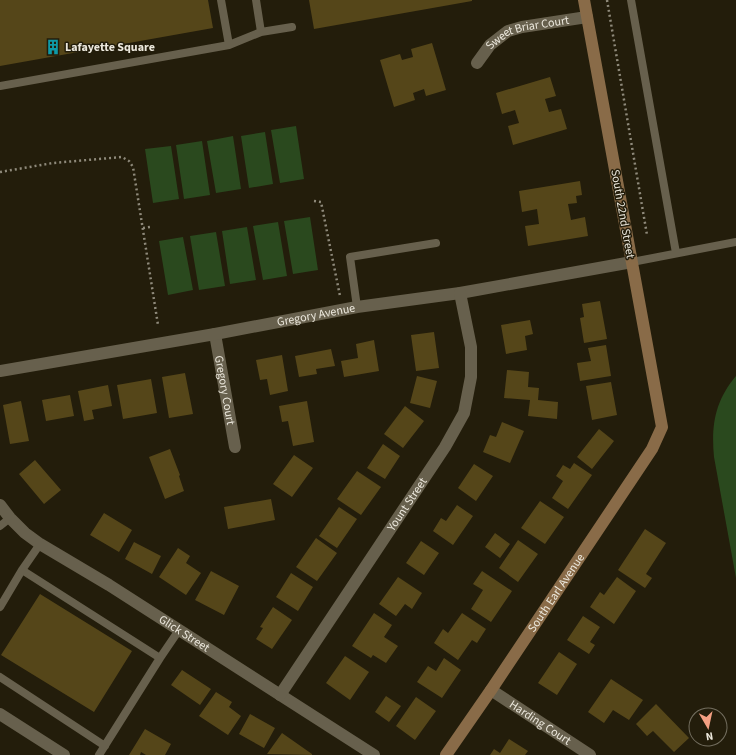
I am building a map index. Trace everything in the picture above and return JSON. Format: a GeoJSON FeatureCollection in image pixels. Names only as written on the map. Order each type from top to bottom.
{"type":"FeatureCollection","features":[{"type":"Feature","properties":{"kind":"street","name":"South 22nd Street"},"geometry":{"type":"LineString","coordinates":[[584,0],[662,427]]}},
{"type":"Feature","properties":{"kind":"street","name":"Sweet Briar Court"},"geometry":{"type":"LineString","coordinates":[[477,63],[490,45],[508,31],[522,27],[587,17]]}},
{"type":"Feature","properties":{"kind":"street","name":"Gregory Avenue"},"geometry":{"type":"LineString","coordinates":[[0,371],[215,334],[358,307],[460,293],[632,262]]}},
{"type":"Feature","properties":{"kind":"street","name":"Yount Street"},"geometry":{"type":"LineString","coordinates":[[280,695],[445,447],[464,413],[471,377],[471,347],[460,293]]}},
{"type":"Feature","properties":{"kind":"street","name":"Gregory Court"},"geometry":{"type":"LineString","coordinates":[[215,334],[235,447]]}},
{"type":"Feature","properties":{"kind":"street","name":"South Earl Avenue"},"geometry":{"type":"LineString","coordinates":[[446,755],[492,690],[652,449],[662,427]]}},
{"type":"Feature","properties":{"kind":"street","name":"Glick Street"},"geometry":{"type":"LineString","coordinates":[[0,505],[25,533],[40,544],[109,585],[374,755]]}},
{"type":"Feature","properties":{"kind":"street","name":"Harding Court"},"geometry":{"type":"LineString","coordinates":[[492,690],[590,755]]}},
{"type":"Feature","properties":{"kind":"street"},"geometry":{"type":"LineString","coordinates":[[0,714],[64,755]]}},
{"type":"Feature","properties":{"kind":"lane"},"geometry":{"type":"LineString","coordinates":[[221,0],[229,45]]}},
{"type":"Feature","properties":{"kind":"lane"},"geometry":{"type":"LineString","coordinates":[[256,0],[261,32]]}},
{"type":"Feature","properties":{"kind":"lane"},"geometry":{"type":"LineString","coordinates":[[631,0],[676,254]]}},
{"type":"Feature","properties":{"kind":"lane"},"geometry":{"type":"LineString","coordinates":[[0,86],[229,45],[261,32],[292,27]]}},
{"type":"Feature","properties":{"kind":"lane"},"geometry":{"type":"LineString","coordinates":[[632,262],[736,242]]}},
{"type":"Feature","properties":{"kind":"lane"},"geometry":{"type":"LineString","coordinates":[[358,307],[350,257],[436,243]]}},
{"type":"Feature","properties":{"kind":"lane"},"geometry":{"type":"LineString","coordinates":[[0,526],[10,518]]}},
{"type":"Feature","properties":{"kind":"lane"},"geometry":{"type":"LineString","coordinates":[[0,607],[22,570],[40,544]]}},
{"type":"Feature","properties":{"kind":"lane"},"geometry":{"type":"LineString","coordinates":[[22,570],[160,658]]}},
{"type":"Feature","properties":{"kind":"lane"},"geometry":{"type":"LineString","coordinates":[[99,755],[179,630]]}},
{"type":"Feature","properties":{"kind":"lane"},"geometry":{"type":"LineString","coordinates":[[0,677],[105,746]]}},
{"type":"Feature","properties":{"kind":"path"},"geometry":{"type":"LineString","coordinates":[[607,0],[647,235]]}},
{"type":"Feature","properties":{"kind":"path"},"geometry":{"type":"LineString","coordinates":[[0,172],[53,163],[122,158],[129,161],[132,167],[158,325]]}},
{"type":"Feature","properties":{"kind":"path"},"geometry":{"type":"LineString","coordinates":[[314,201],[321,202],[340,296]]}},
{"type":"Feature","properties":{"kind":"path"},"geometry":{"type":"LineString","coordinates":[[142,228],[150,227]]}},
{"type":"Feature","properties":{"kind":"green space"},"geometry":{"type":"Polygon","coordinates":[[[296,126],[304,179],[280,183],[271,130],[296,126]]]}},
{"type":"Feature","properties":{"kind":"green space"},"geometry":{"type":"Polygon","coordinates":[[[265,132],[273,184],[249,188],[241,136],[265,132]]]}},
{"type":"Feature","properties":{"kind":"green space"},"geometry":{"type":"Polygon","coordinates":[[[233,136],[241,189],[216,193],[207,141],[233,136]]]}},
{"type":"Feature","properties":{"kind":"green space"},"geometry":{"type":"Polygon","coordinates":[[[202,141],[210,195],[184,199],[176,145],[202,141]]]}},
{"type":"Feature","properties":{"kind":"green space"},"geometry":{"type":"Polygon","coordinates":[[[171,146],[179,199],[153,203],[145,149],[171,146]]]}},
{"type":"Feature","properties":{"kind":"green space"},"geometry":{"type":"Polygon","coordinates":[[[310,217],[318,270],[293,274],[284,221],[310,217]]]}},
{"type":"Feature","properties":{"kind":"green space"},"geometry":{"type":"Polygon","coordinates":[[[278,222],[287,276],[263,280],[253,226],[278,222]]]}},
{"type":"Feature","properties":{"kind":"green space"},"geometry":{"type":"Polygon","coordinates":[[[247,227],[256,280],[230,284],[222,231],[247,227]]]}},
{"type":"Feature","properties":{"kind":"green space"},"geometry":{"type":"Polygon","coordinates":[[[216,232],[225,286],[199,290],[190,236],[216,232]]]}},
{"type":"Feature","properties":{"kind":"green space"},"geometry":{"type":"Polygon","coordinates":[[[183,237],[193,290],[168,295],[159,241],[183,237]]]}},
{"type":"Feature","properties":{"kind":"green space"},"geometry":{"type":"Polygon","coordinates":[[[736,376],[736,578],[714,457],[713,434],[719,404],[729,385],[736,376]]]}},
{"type":"Feature","properties":{"kind":"building","name":"Lafayette Square"},"geometry":{"type":"Polygon","coordinates":[[[0,0],[208,0],[213,28],[0,66],[0,0]]]}},
{"type":"Feature","properties":{"kind":"building"},"geometry":{"type":"Polygon","coordinates":[[[309,0],[472,0],[472,1],[314,29],[309,0]]]}},
{"type":"Feature","properties":{"kind":"building"},"geometry":{"type":"Polygon","coordinates":[[[432,43],[446,90],[426,96],[424,89],[413,93],[415,100],[394,107],[380,60],[400,54],[402,60],[413,57],[411,49],[432,43]]]}},
{"type":"Feature","properties":{"kind":"building"},"geometry":{"type":"Polygon","coordinates":[[[550,77],[556,96],[545,99],[549,112],[561,109],[567,129],[513,145],[508,126],[519,123],[515,110],[502,114],[496,93],[550,77]]]}},
{"type":"Feature","properties":{"kind":"building"},"geometry":{"type":"Polygon","coordinates":[[[580,181],[582,195],[576,196],[577,203],[568,204],[571,220],[585,217],[588,236],[528,246],[525,226],[539,224],[537,209],[522,212],[519,191],[580,181]]]}},
{"type":"Feature","properties":{"kind":"building"},"geometry":{"type":"Polygon","coordinates":[[[600,301],[607,339],[584,343],[580,318],[584,317],[582,304],[600,301]]]}},
{"type":"Feature","properties":{"kind":"building"},"geometry":{"type":"Polygon","coordinates":[[[530,320],[533,334],[525,336],[527,350],[506,354],[501,325],[530,320]]]}},
{"type":"Feature","properties":{"kind":"building"},"geometry":{"type":"Polygon","coordinates":[[[434,332],[439,368],[416,371],[411,335],[434,332]]]}},
{"type":"Feature","properties":{"kind":"building"},"geometry":{"type":"Polygon","coordinates":[[[374,340],[379,371],[344,377],[341,361],[358,358],[356,344],[374,340]]]}},
{"type":"Feature","properties":{"kind":"building"},"geometry":{"type":"Polygon","coordinates":[[[606,345],[611,376],[580,381],[577,363],[591,361],[588,348],[606,345]]]}},
{"type":"Feature","properties":{"kind":"building"},"geometry":{"type":"Polygon","coordinates":[[[331,349],[335,366],[316,369],[317,374],[299,377],[295,356],[331,349]]]}},
{"type":"Feature","properties":{"kind":"building"},"geometry":{"type":"Polygon","coordinates":[[[282,355],[288,391],[270,395],[267,379],[260,380],[256,360],[282,355]]]}},
{"type":"Feature","properties":{"kind":"building"},"geometry":{"type":"Polygon","coordinates":[[[507,370],[529,372],[528,387],[539,388],[538,400],[558,402],[557,419],[528,416],[530,400],[504,398],[507,370]]]}},
{"type":"Feature","properties":{"kind":"building"},"geometry":{"type":"Polygon","coordinates":[[[185,373],[193,414],[169,418],[162,377],[185,373]]]}},
{"type":"Feature","properties":{"kind":"building"},"geometry":{"type":"Polygon","coordinates":[[[417,376],[437,381],[430,408],[410,403],[417,376]]]}},
{"type":"Feature","properties":{"kind":"building"},"geometry":{"type":"Polygon","coordinates":[[[151,379],[157,413],[123,419],[117,385],[151,379]]]}},
{"type":"Feature","properties":{"kind":"building"},"geometry":{"type":"Polygon","coordinates":[[[611,382],[617,415],[592,420],[586,386],[611,382]]]}},
{"type":"Feature","properties":{"kind":"building"},"geometry":{"type":"Polygon","coordinates":[[[108,385],[112,406],[92,410],[94,419],[84,421],[78,391],[108,385]]]}},
{"type":"Feature","properties":{"kind":"building"},"geometry":{"type":"Polygon","coordinates":[[[70,395],[74,416],[46,421],[42,400],[70,395]]]}},
{"type":"Feature","properties":{"kind":"building"},"geometry":{"type":"Polygon","coordinates":[[[21,401],[29,441],[10,444],[3,405],[21,401]]]}},
{"type":"Feature","properties":{"kind":"building"},"geometry":{"type":"Polygon","coordinates":[[[307,401],[314,442],[293,446],[288,421],[282,422],[279,406],[307,401]]]}},
{"type":"Feature","properties":{"kind":"building"},"geometry":{"type":"Polygon","coordinates":[[[405,406],[424,421],[403,448],[384,434],[405,406]]]}},
{"type":"Feature","properties":{"kind":"building"},"geometry":{"type":"Polygon","coordinates":[[[502,422],[524,431],[510,463],[483,452],[490,435],[496,437],[502,422]]]}},
{"type":"Feature","properties":{"kind":"building"},"geometry":{"type":"Polygon","coordinates":[[[599,429],[614,441],[592,469],[577,457],[599,429]]]}},
{"type":"Feature","properties":{"kind":"building"},"geometry":{"type":"Polygon","coordinates":[[[383,444],[400,456],[385,479],[367,468],[383,444]]]}},
{"type":"Feature","properties":{"kind":"building"},"geometry":{"type":"Polygon","coordinates":[[[170,449],[180,475],[179,476],[184,491],[165,499],[149,457],[170,449]]]}},
{"type":"Feature","properties":{"kind":"building"},"geometry":{"type":"Polygon","coordinates":[[[294,455],[313,468],[292,497],[273,484],[294,455]]]}},
{"type":"Feature","properties":{"kind":"building"},"geometry":{"type":"Polygon","coordinates":[[[35,460],[61,490],[44,504],[19,474],[35,460]]]}},
{"type":"Feature","properties":{"kind":"building"},"geometry":{"type":"Polygon","coordinates":[[[574,463],[592,475],[568,509],[552,498],[563,481],[556,476],[563,465],[570,469],[574,463]]]}},
{"type":"Feature","properties":{"kind":"building"},"geometry":{"type":"Polygon","coordinates":[[[474,464],[493,476],[476,501],[458,488],[474,464]]]}},
{"type":"Feature","properties":{"kind":"building"},"geometry":{"type":"Polygon","coordinates":[[[357,471],[381,487],[361,515],[337,499],[357,471]]]}},
{"type":"Feature","properties":{"kind":"building"},"geometry":{"type":"Polygon","coordinates":[[[271,499],[275,520],[228,529],[224,507],[271,499]]]}},
{"type":"Feature","properties":{"kind":"building"},"geometry":{"type":"Polygon","coordinates":[[[540,501],[564,517],[545,544],[521,528],[540,501]]]}},
{"type":"Feature","properties":{"kind":"building"},"geometry":{"type":"Polygon","coordinates":[[[457,505],[473,516],[453,545],[433,531],[441,518],[446,521],[457,505]]]}},
{"type":"Feature","properties":{"kind":"building"},"geometry":{"type":"Polygon","coordinates":[[[339,507],[357,519],[337,548],[319,536],[339,507]]]}},
{"type":"Feature","properties":{"kind":"building"},"geometry":{"type":"Polygon","coordinates":[[[104,513],[132,530],[119,552],[90,535],[104,513]]]}},
{"type":"Feature","properties":{"kind":"building"},"geometry":{"type":"Polygon","coordinates":[[[645,529],[666,543],[646,574],[652,578],[645,588],[618,570],[645,529]]]}},
{"type":"Feature","properties":{"kind":"building"},"geometry":{"type":"Polygon","coordinates":[[[495,533],[510,544],[500,558],[485,547],[495,533]]]}},
{"type":"Feature","properties":{"kind":"building"},"geometry":{"type":"Polygon","coordinates":[[[316,538],[337,553],[317,581],[296,567],[316,538]]]}},
{"type":"Feature","properties":{"kind":"building"},"geometry":{"type":"Polygon","coordinates":[[[518,540],[538,554],[518,582],[499,568],[518,540]]]}},
{"type":"Feature","properties":{"kind":"building"},"geometry":{"type":"Polygon","coordinates":[[[421,541],[439,553],[424,575],[406,563],[421,541]]]}},
{"type":"Feature","properties":{"kind":"building"},"geometry":{"type":"Polygon","coordinates":[[[134,542],[161,556],[152,574],[125,559],[134,542]]]}},
{"type":"Feature","properties":{"kind":"building"},"geometry":{"type":"Polygon","coordinates":[[[178,548],[190,556],[186,563],[201,573],[186,595],[159,577],[178,548]]]}},
{"type":"Feature","properties":{"kind":"building"},"geometry":{"type":"Polygon","coordinates":[[[211,571],[239,586],[224,615],[195,600],[211,571]]]}},
{"type":"Feature","properties":{"kind":"building"},"geometry":{"type":"Polygon","coordinates":[[[482,571],[512,591],[491,622],[471,609],[483,590],[473,584],[482,571]]]}},
{"type":"Feature","properties":{"kind":"building"},"geometry":{"type":"Polygon","coordinates":[[[291,573],[313,587],[298,611],[276,597],[291,573]]]}},
{"type":"Feature","properties":{"kind":"building"},"geometry":{"type":"Polygon","coordinates":[[[398,577],[422,593],[412,609],[405,604],[396,616],[379,604],[398,577]]]}},
{"type":"Feature","properties":{"kind":"building"},"geometry":{"type":"Polygon","coordinates":[[[617,577],[636,591],[614,624],[590,607],[600,592],[604,595],[617,577]]]}},
{"type":"Feature","properties":{"kind":"building"},"geometry":{"type":"Polygon","coordinates":[[[40,594],[132,651],[94,712],[1,655],[40,594]]]}},
{"type":"Feature","properties":{"kind":"building"},"geometry":{"type":"Polygon","coordinates":[[[273,607],[292,620],[272,649],[256,639],[263,628],[260,627],[273,607]]]}},
{"type":"Feature","properties":{"kind":"building"},"geometry":{"type":"Polygon","coordinates":[[[374,613],[392,625],[384,637],[398,646],[386,663],[373,655],[371,658],[352,646],[374,613]]]}},
{"type":"Feature","properties":{"kind":"building"},"geometry":{"type":"Polygon","coordinates":[[[462,613],[486,629],[477,643],[472,640],[458,660],[434,643],[443,629],[448,633],[462,613]]]}},
{"type":"Feature","properties":{"kind":"building"},"geometry":{"type":"Polygon","coordinates":[[[583,616],[600,627],[590,642],[595,645],[589,654],[567,640],[583,616]]]}},
{"type":"Feature","properties":{"kind":"building"},"geometry":{"type":"Polygon","coordinates":[[[559,652],[577,664],[557,695],[538,683],[559,652]]]}},
{"type":"Feature","properties":{"kind":"building"},"geometry":{"type":"Polygon","coordinates":[[[345,656],[369,672],[350,700],[326,683],[345,656]]]}},
{"type":"Feature","properties":{"kind":"building"},"geometry":{"type":"Polygon","coordinates":[[[444,658],[461,670],[442,698],[417,682],[428,666],[436,671],[444,658]]]}},
{"type":"Feature","properties":{"kind":"building"},"geometry":{"type":"Polygon","coordinates":[[[182,670],[211,689],[200,705],[171,685],[182,670]]]}},
{"type":"Feature","properties":{"kind":"building"},"geometry":{"type":"Polygon","coordinates":[[[611,679],[643,700],[629,720],[613,710],[604,723],[588,712],[611,679]]]}},
{"type":"Feature","properties":{"kind":"building"},"geometry":{"type":"Polygon","coordinates":[[[216,692],[232,702],[229,707],[241,716],[228,735],[199,716],[216,692]]]}},
{"type":"Feature","properties":{"kind":"building"},"geometry":{"type":"Polygon","coordinates":[[[386,696],[401,706],[389,722],[375,712],[386,696]]]}},
{"type":"Feature","properties":{"kind":"building"},"geometry":{"type":"Polygon","coordinates":[[[416,697],[436,711],[415,740],[396,726],[416,697]]]}},
{"type":"Feature","properties":{"kind":"building"},"geometry":{"type":"Polygon","coordinates":[[[656,704],[688,737],[688,739],[674,752],[653,731],[647,736],[636,724],[656,704]]]}},
{"type":"Feature","properties":{"kind":"building"},"geometry":{"type":"Polygon","coordinates":[[[250,714],[275,728],[264,748],[239,734],[250,714]]]}},
{"type":"Feature","properties":{"kind":"building"},"geometry":{"type":"Polygon","coordinates":[[[145,729],[171,744],[165,755],[146,755],[141,752],[140,755],[129,755],[145,729]]]}},
{"type":"Feature","properties":{"kind":"building"},"geometry":{"type":"Polygon","coordinates":[[[282,733],[312,754],[312,755],[267,754],[282,733]]]}},
{"type":"Feature","properties":{"kind":"building"},"geometry":{"type":"Polygon","coordinates":[[[509,739],[528,751],[525,755],[490,755],[494,749],[500,753],[509,739]]]}},
{"type":"Feature","properties":{"kind":"place","name":"Lafayette Square"},"geometry":{"type":"Point","coordinates":[53,47]}}]}
